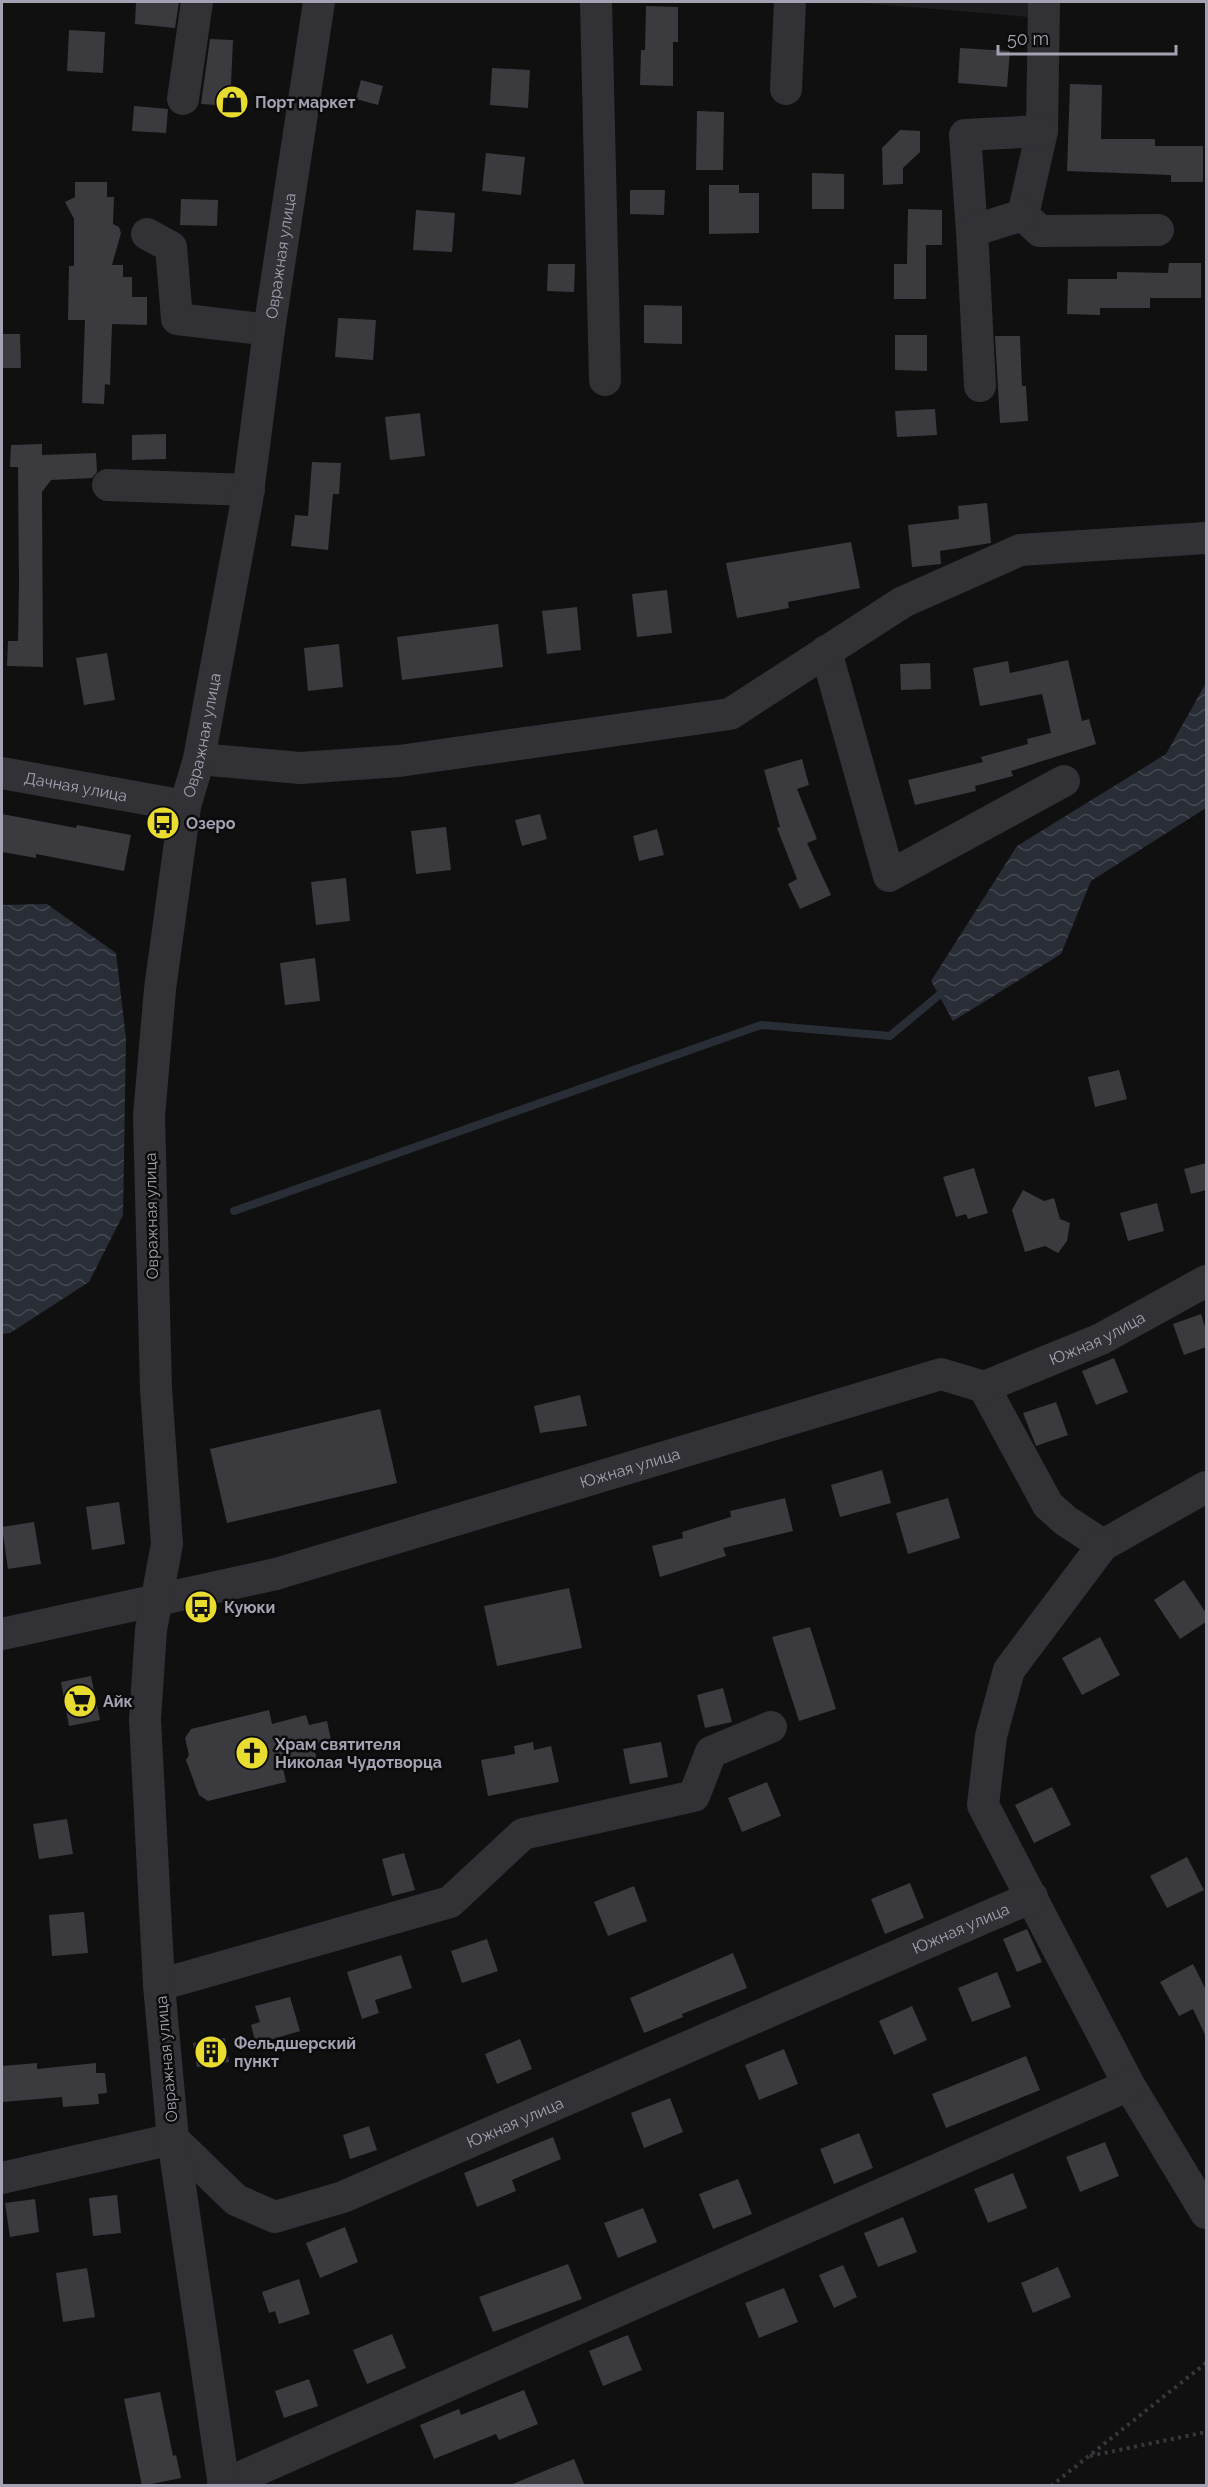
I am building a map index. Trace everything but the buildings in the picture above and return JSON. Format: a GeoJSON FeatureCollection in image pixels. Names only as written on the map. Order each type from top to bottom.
{"type":"FeatureCollection","features":[{"type":"Feature","properties":{"kind":"street"},"geometry":{"type":"LineString","coordinates":[[183,99],[197,2]]}},
{"type":"Feature","properties":{"kind":"street","name":"Овражная улица"},"geometry":{"type":"LineString","coordinates":[[223,2485],[173,2139],[159,1985],[145,1719],[154,1615],[166,1544],[156,1378],[149,1116],[160,989],[185,806],[200,759],[249,490],[269,330],[320,2]]}},
{"type":"Feature","properties":{"kind":"street"},"geometry":{"type":"LineString","coordinates":[[596,2],[605,380]]}},
{"type":"Feature","properties":{"kind":"street"},"geometry":{"type":"LineString","coordinates":[[786,89],[790,2]]}},
{"type":"Feature","properties":{"kind":"street"},"geometry":{"type":"LineString","coordinates":[[1023,215],[1042,131],[1044,2]]}},
{"type":"Feature","properties":{"kind":"street"},"geometry":{"type":"LineString","coordinates":[[980,386],[965,135],[1042,131]]}},
{"type":"Feature","properties":{"kind":"street"},"geometry":{"type":"LineString","coordinates":[[1023,215],[1040,231],[1158,230]]}},
{"type":"Feature","properties":{"kind":"street"},"geometry":{"type":"LineString","coordinates":[[972,231],[1023,215]]}},
{"type":"Feature","properties":{"kind":"street"},"geometry":{"type":"LineString","coordinates":[[147,234],[171,247],[177,320],[269,330]]}},
{"type":"Feature","properties":{"kind":"street"},"geometry":{"type":"LineString","coordinates":[[108,485],[249,490]]}},
{"type":"Feature","properties":{"kind":"street"},"geometry":{"type":"LineString","coordinates":[[200,759],[300,768],[399,761],[730,714],[903,602],[1020,550],[1206,538]]}},
{"type":"Feature","properties":{"kind":"street"},"geometry":{"type":"LineString","coordinates":[[826,651],[889,876],[1064,781]]}},
{"type":"Feature","properties":{"kind":"street","name":"Дачная улица"},"geometry":{"type":"LineString","coordinates":[[2,773],[185,806]]}},
{"type":"Feature","properties":{"kind":"street","name":"Южная улица"},"geometry":{"type":"LineString","coordinates":[[2,1634],[154,1615],[276,1574],[941,1374],[984,1387],[1101,1339],[1206,1281]]}},
{"type":"Feature","properties":{"kind":"street"},"geometry":{"type":"LineString","coordinates":[[984,1387],[1048,1505],[1066,1521],[1103,1545]]}},
{"type":"Feature","properties":{"kind":"street"},"geometry":{"type":"LineString","coordinates":[[1206,1487],[1103,1545],[1009,1670],[991,1736],[983,1805],[1129,2085],[1206,2213]]}},
{"type":"Feature","properties":{"kind":"street"},"geometry":{"type":"LineString","coordinates":[[159,1985],[450,1902],[523,1834],[694,1796],[711,1752],[771,1726]]}},
{"type":"Feature","properties":{"kind":"street","name":"Южная улица"},"geometry":{"type":"LineString","coordinates":[[173,2139],[236,2200],[275,2217],[343,2197],[1032,1897]]}},
{"type":"Feature","properties":{"kind":"street"},"geometry":{"type":"LineString","coordinates":[[223,2485],[1129,2085]]}},
{"type":"Feature","properties":{"kind":"street"},"geometry":{"type":"LineString","coordinates":[[2,2178],[173,2139]]}},
{"type":"Feature","properties":{"kind":"path"},"geometry":{"type":"LineString","coordinates":[[1051,2486],[1206,2363]]}},
{"type":"Feature","properties":{"kind":"path"},"geometry":{"type":"LineString","coordinates":[[1089,2456],[1206,2432]]}},
{"type":"Feature","properties":{"kind":"shaded area"},"geometry":{"type":"Polygon","coordinates":[[[849,2],[1030,2],[1029,17],[849,2]]]}},
{"type":"Feature","properties":{"kind":"water"},"geometry":{"type":"Polygon","coordinates":[[[1206,683],[1206,808],[1091,881],[1061,954],[953,1021],[931,981],[1017,846],[1166,754],[1206,683]]]}},
{"type":"Feature","properties":{"kind":"water"},"geometry":{"type":"Polygon","coordinates":[[[47,904],[116,953],[126,1039],[123,1215],[89,1282],[10,1333],[2,1334],[2,905],[47,904]]]}},
{"type":"Feature","properties":{"kind":"waterway"},"geometry":{"type":"LineString","coordinates":[[234,1211],[761,1025],[890,1036],[945,990]]}},
{"type":"Feature","properties":{"kind":"place","name":"Порт маркет"},"geometry":{"type":"Point","coordinates":[232,102]}},
{"type":"Feature","properties":{"kind":"place","name":"Озеро"},"geometry":{"type":"Point","coordinates":[163,823]}},
{"type":"Feature","properties":{"kind":"place","name":"Куюки"},"geometry":{"type":"Point","coordinates":[201,1607]}},
{"type":"Feature","properties":{"kind":"place","name":"Айк"},"geometry":{"type":"Point","coordinates":[80,1701]}},
{"type":"Feature","properties":{"kind":"place","name":"Храм святителя Николая Чудотворца"},"geometry":{"type":"Point","coordinates":[252,1753]}},
{"type":"Feature","properties":{"kind":"place","name":"Фельдшерский пункт"},"geometry":{"type":"Point","coordinates":[211,2052]}}]}
